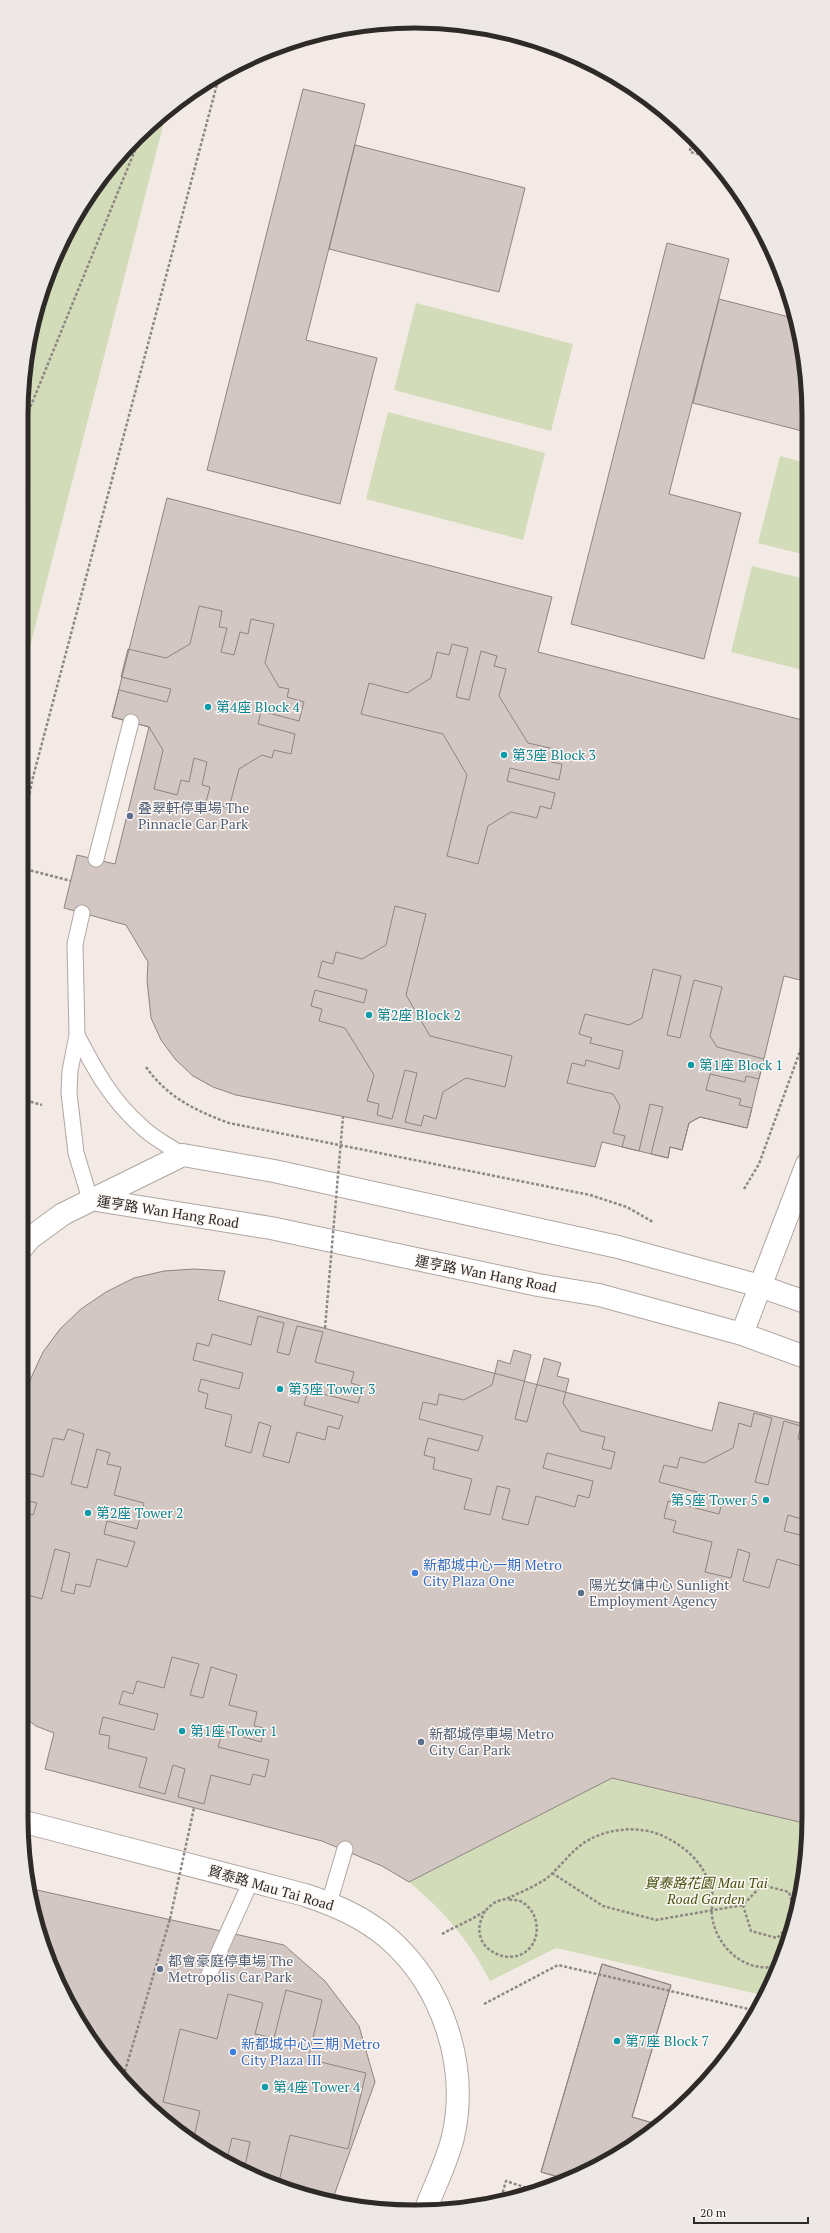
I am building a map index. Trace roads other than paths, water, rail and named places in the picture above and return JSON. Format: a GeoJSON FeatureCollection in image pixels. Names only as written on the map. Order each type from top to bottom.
{"type":"FeatureCollection","features":[{"type":"Feature","properties":{"kind":"street","name":"運亨路 Wan Hang Road"},"geometry":{"type":"LineString","coordinates":[[90,1199],[182,1155]]}},
{"type":"Feature","properties":{"kind":"street"},"geometry":{"type":"LineString","coordinates":[[182,1155],[274,1171],[618,1247],[760,1286],[802,1301]]}},
{"type":"Feature","properties":{"kind":"street"},"geometry":{"type":"LineString","coordinates":[[742,1334],[802,1179]]}},
{"type":"Feature","properties":{"kind":"street","name":"運亨路 Wan Hang Road"},"geometry":{"type":"LineString","coordinates":[[90,1199],[271,1228],[429,1262],[600,1296],[742,1334],[802,1356]]}},
{"type":"Feature","properties":{"kind":"street"},"geometry":{"type":"LineString","coordinates":[[28,1240],[63,1214],[90,1199]]}},
{"type":"Feature","properties":{"kind":"street","name":"貿泰路 Mau Tai Road"},"geometry":{"type":"LineString","coordinates":[[28,1823],[329,1903],[369,1925],[388,1938],[409,1961],[428,1986],[442,2015],[452,2044],[456,2075],[457,2106],[453,2138],[427,2205]]}},
{"type":"Feature","properties":{"kind":"lane"},"geometry":{"type":"LineString","coordinates":[[96,859],[131,722]]}},
{"type":"Feature","properties":{"kind":"lane"},"geometry":{"type":"LineString","coordinates":[[82,913],[75,944],[78,1035],[70,1071],[69,1093],[76,1153],[90,1199]]}},
{"type":"Feature","properties":{"kind":"lane"},"geometry":{"type":"LineString","coordinates":[[78,1035],[100,1080],[121,1107],[142,1128],[182,1155]]}},
{"type":"Feature","properties":{"kind":"lane"},"geometry":{"type":"LineString","coordinates":[[329,1903],[345,1850]]}},
{"type":"Feature","properties":{"kind":"lane"},"geometry":{"type":"LineString","coordinates":[[209,1974],[251,1881]]}},
{"type":"Feature","properties":{"kind":"place","name":"第4座 Block 4"},"geometry":{"type":"Point","coordinates":[208,707]}},
{"type":"Feature","properties":{"kind":"place","name":"第3座 Block 3"},"geometry":{"type":"Point","coordinates":[504,755]}},
{"type":"Feature","properties":{"kind":"place","name":"叠翠軒停車場 The Pinnacle Car Park"},"geometry":{"type":"Point","coordinates":[130,816]}},
{"type":"Feature","properties":{"kind":"place","name":"第2座 Block 2"},"geometry":{"type":"Point","coordinates":[369,1015]}},
{"type":"Feature","properties":{"kind":"place","name":"第1座 Block 1"},"geometry":{"type":"Point","coordinates":[691,1065]}},
{"type":"Feature","properties":{"kind":"place","name":"第3座 Tower 3"},"geometry":{"type":"Point","coordinates":[280,1389]}},
{"type":"Feature","properties":{"kind":"place","name":"第5座 Tower 5"},"geometry":{"type":"Point","coordinates":[766,1500]}},
{"type":"Feature","properties":{"kind":"place","name":"第2座 Tower 2"},"geometry":{"type":"Point","coordinates":[88,1513]}},
{"type":"Feature","properties":{"kind":"place","name":"新都城中心一期 Metro City Plaza One"},"geometry":{"type":"Point","coordinates":[415,1573]}},
{"type":"Feature","properties":{"kind":"place","name":"陽光女傭中心 Sunlight Employment Agency"},"geometry":{"type":"Point","coordinates":[581,1593]}},
{"type":"Feature","properties":{"kind":"place","name":"第1座 Tower 1"},"geometry":{"type":"Point","coordinates":[182,1731]}},
{"type":"Feature","properties":{"kind":"place","name":"新都城停車場 Metro City Car Park"},"geometry":{"type":"Point","coordinates":[421,1742]}},
{"type":"Feature","properties":{"kind":"place","name":"都會豪庭停車場 The Metropolis Car Park"},"geometry":{"type":"Point","coordinates":[160,1969]}},
{"type":"Feature","properties":{"kind":"place","name":"第7座 Block 7"},"geometry":{"type":"Point","coordinates":[617,2041]}},
{"type":"Feature","properties":{"kind":"place","name":"新都城中心三期 Metro City Plaza III"},"geometry":{"type":"Point","coordinates":[233,2052]}},
{"type":"Feature","properties":{"kind":"place","name":"第4座 Tower 4"},"geometry":{"type":"Point","coordinates":[265,2087]}},
{"type":"Feature","properties":{"kind":"park label","name":"貿泰路花園 Mau Tai Road Garden"},"geometry":{"type":"Point","coordinates":[706,1892]}}]}
